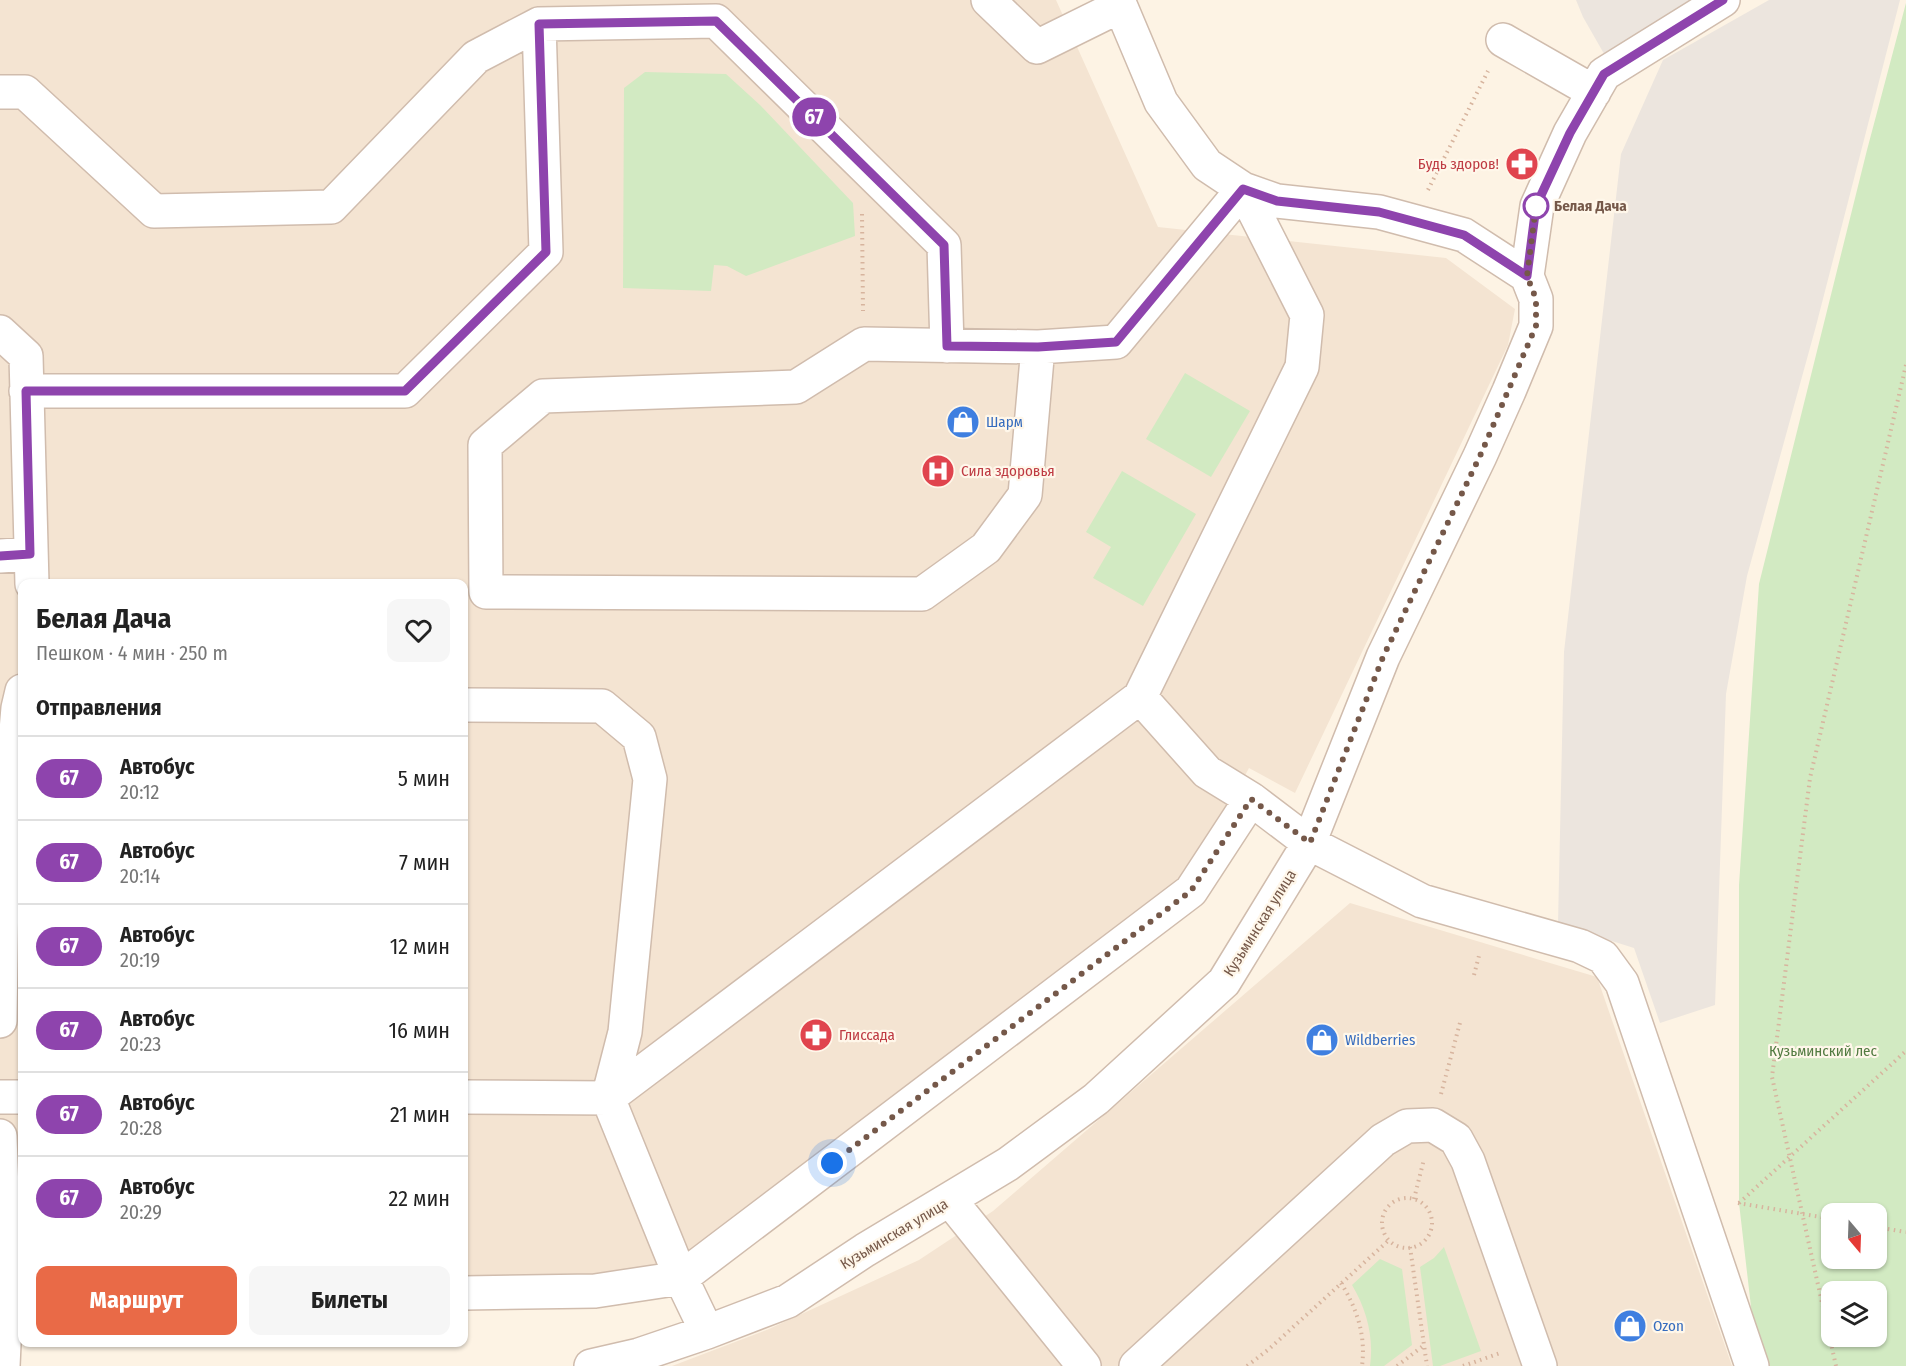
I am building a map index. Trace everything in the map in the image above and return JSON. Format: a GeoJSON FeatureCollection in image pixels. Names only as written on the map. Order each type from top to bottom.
{"type":"FeatureCollection","features":[{"type":"Feature","properties":{"kind":"street"},"geometry":{"type":"LineString","coordinates":[[988,0],[1037,47],[1119,3],[1161,102],[1207,165],[1243,189],[1277,201],[1379,212],[1464,235],[1527,276],[1536,206],[1570,133],[1604,74],[1723,0]]}},
{"type":"Feature","properties":{"kind":"street"},"geometry":{"type":"LineString","coordinates":[[0,92],[25,92],[154,211],[332,207],[477,57],[539,24],[716,21],[944,245],[947,346]]}},
{"type":"Feature","properties":{"kind":"street"},"geometry":{"type":"LineString","coordinates":[[26,391],[405,391],[546,252],[539,24]]}},
{"type":"Feature","properties":{"kind":"street"},"geometry":{"type":"LineString","coordinates":[[1503,40],[1594,92]]}},
{"type":"Feature","properties":{"kind":"street"},"geometry":{"type":"LineString","coordinates":[[1038,347],[1025,495],[986,548],[922,594],[486,592],[485,445],[543,396],[796,387],[864,344],[1038,347],[1116,342],[1243,189]]}},
{"type":"Feature","properties":{"kind":"street"},"geometry":{"type":"LineString","coordinates":[[468,1097],[608,1098],[1140,697],[1302,367],[1307,315],[1243,189]]}},
{"type":"Feature","properties":{"kind":"street","name":"Кузьминская улица"},"geometry":{"type":"LineString","coordinates":[[591,1366],[641,1360],[788,1301],[865,1250],[1008,1164],[1095,1099],[1224,982],[1310,843],[1383,657],[1480,456],[1536,326],[1536,299],[1527,276]]}},
{"type":"Feature","properties":{"kind":"street"},"geometry":{"type":"LineString","coordinates":[[0,332],[26,356],[21,564]]}},
{"type":"Feature","properties":{"kind":"street"},"geometry":{"type":"LineString","coordinates":[[1140,697],[1208,772],[1251,799],[1310,843],[1422,901],[1580,946],[1603,957],[1623,983],[1752,1366]]}},
{"type":"Feature","properties":{"kind":"street"},"geometry":{"type":"LineString","coordinates":[[0,1021],[1,889],[16,704]]}},
{"type":"Feature","properties":{"kind":"street"},"geometry":{"type":"LineString","coordinates":[[468,705],[602,706],[639,737],[650,779],[625,1032],[608,1098],[681,1278],[707,1332]]}},
{"type":"Feature","properties":{"kind":"street"},"geometry":{"type":"LineString","coordinates":[[468,1293],[595,1291],[681,1278],[1191,891],[1251,799]]}},
{"type":"Feature","properties":{"kind":"street"},"geometry":{"type":"LineString","coordinates":[[0,1097],[18,1097]]}},
{"type":"Feature","properties":{"kind":"street"},"geometry":{"type":"LineString","coordinates":[[1136,1366],[1383,1140],[1407,1126],[1433,1125],[1456,1139],[1468,1161],[1540,1366]]}},
{"type":"Feature","properties":{"kind":"street"},"geometry":{"type":"LineString","coordinates":[[0,1136],[9,1300],[3,1366]]}},
{"type":"Feature","properties":{"kind":"street"},"geometry":{"type":"LineString","coordinates":[[950,1200],[1084,1366]]}},
{"type":"Feature","properties":{"kind":"path"},"geometry":{"type":"LineString","coordinates":[[1413,221],[1503,40]]}},
{"type":"Feature","properties":{"kind":"path"},"geometry":{"type":"LineString","coordinates":[[864,344],[862,210],[882,183]]}},
{"type":"Feature","properties":{"kind":"path"},"geometry":{"type":"LineString","coordinates":[[1836,1366],[1772,1077],[1810,778],[1906,365]]}},
{"type":"Feature","properties":{"kind":"path"},"geometry":{"type":"LineString","coordinates":[[1702,1216],[1739,1203],[1906,1051]]}},
{"type":"Feature","properties":{"kind":"path"},"geometry":{"type":"LineString","coordinates":[[1410,1198],[1420,1201],[1429,1209],[1433,1220],[1432,1231],[1426,1240],[1410,1247],[1394,1245],[1382,1226],[1383,1215],[1389,1205],[1398,1199],[1410,1198]]}},
{"type":"Feature","properties":{"kind":"path"},"geometry":{"type":"LineString","coordinates":[[1739,1203],[1821,1217]]}},
{"type":"Feature","properties":{"kind":"path"},"geometry":{"type":"LineString","coordinates":[[1887,1229],[1906,1232]]}},
{"type":"Feature","properties":{"kind":"path"},"geometry":{"type":"LineString","coordinates":[[1247,1366],[1269,1349],[1389,1240]]}},
{"type":"Feature","properties":{"kind":"path"},"geometry":{"type":"LineString","coordinates":[[1410,1247],[1426,1366]]}},
{"type":"Feature","properties":{"kind":"path"},"geometry":{"type":"LineString","coordinates":[[1341,1283],[1359,1318],[1363,1337],[1362,1366]]}},
{"type":"Feature","properties":{"kind":"path"},"geometry":{"type":"LineString","coordinates":[[1396,1366],[1424,1346]]}},
{"type":"Feature","properties":{"kind":"shaded area"},"geometry":{"type":"Polygon","coordinates":[[[0,0],[1056,0],[1158,227],[1446,258],[1515,309],[1508,345],[1295,793],[1249,768],[1229,805],[1181,880],[691,1263],[598,1279],[468,1281],[468,579],[18,579],[18,1288],[0,1288],[0,0]]]}},
{"type":"Feature","properties":{"kind":"shaded area"},"geometry":{"type":"Polygon","coordinates":[[[1576,0],[1703,0],[1607,59],[1576,0]]]}},
{"type":"Feature","properties":{"kind":"shaded area"},"geometry":{"type":"Polygon","coordinates":[[[1769,0],[1900,0],[1816,326],[1747,576],[1726,694],[1715,1005],[1660,1023],[1634,948],[1558,924],[1564,652],[1621,154],[1663,60],[1769,0]]]}},
{"type":"Feature","properties":{"kind":"shaded area"},"geometry":{"type":"Polygon","coordinates":[[[1350,903],[1597,977],[1732,1366],[672,1366],[769,1329],[919,1260],[993,1211],[1350,903]]]}},
{"type":"Feature","properties":{"kind":"green space","name":"Кузьминский лес"},"geometry":{"type":"Polygon","coordinates":[[[1906,3],[1906,1366],[1768,1366],[1753,1324],[1739,1203],[1739,885],[1759,584],[1906,3]]]}},
{"type":"Feature","properties":{"kind":"green space"},"geometry":{"type":"Polygon","coordinates":[[[645,72],[726,74],[760,105],[853,203],[855,236],[746,276],[727,266],[714,265],[711,291],[623,288],[624,88],[645,72]]]}},
{"type":"Feature","properties":{"kind":"green space"},"geometry":{"type":"Polygon","coordinates":[[[1185,373],[1250,411],[1211,477],[1146,439],[1185,373]]]}},
{"type":"Feature","properties":{"kind":"green space"},"geometry":{"type":"Polygon","coordinates":[[[1122,471],[1196,514],[1143,606],[1093,578],[1111,547],[1086,532],[1122,471]]]}},
{"type":"Feature","properties":{"kind":"green space"},"geometry":{"type":"Polygon","coordinates":[[[1444,1247],[1481,1351],[1440,1366],[1433,1366],[1420,1267],[1434,1258],[1444,1247]]]}},
{"type":"Feature","properties":{"kind":"green space"},"geometry":{"type":"Polygon","coordinates":[[[1380,1259],[1402,1269],[1412,1345],[1384,1366],[1370,1366],[1371,1345],[1368,1324],[1362,1304],[1352,1285],[1380,1259]]]}},
{"type":"Feature","properties":{"kind":"bus line","name":"67"},"geometry":{"type":"LineString","coordinates":[[0,556],[30,554],[26,391],[405,391],[546,252],[539,24],[716,21],[944,245],[947,346],[1038,347],[1116,342],[1243,189],[1277,201],[1379,212],[1464,235],[1527,276],[1536,206],[1570,133],[1604,74],[1723,0]]}},
{"type":"Feature","properties":{"kind":"place","name":"Будь здоров!"},"geometry":{"type":"Point","coordinates":[1522,164]}},
{"type":"Feature","properties":{"kind":"place","name":"Белая Дача"},"geometry":{"type":"Point","coordinates":[1536,206]}},
{"type":"Feature","properties":{"kind":"place","name":"Шарм"},"geometry":{"type":"Point","coordinates":[963,422]}},
{"type":"Feature","properties":{"kind":"place","name":"Сила здоровья"},"geometry":{"type":"Point","coordinates":[938,471]}},
{"type":"Feature","properties":{"kind":"place","name":"Глиссада"},"geometry":{"type":"Point","coordinates":[816,1035]}},
{"type":"Feature","properties":{"kind":"place","name":"Wildberries"},"geometry":{"type":"Point","coordinates":[1322,1040]}},
{"type":"Feature","properties":{"kind":"place","name":"Ozon"},"geometry":{"type":"Point","coordinates":[1630,1326]}},
{"type":"Feature","properties":{"kind":"route"},"geometry":{"type":"LineString","coordinates":[[832,1163],[1191,891],[1251,799],[1310,843],[1383,657],[1480,456],[1536,326],[1536,299],[1527,276],[1536,206]]}}]}
